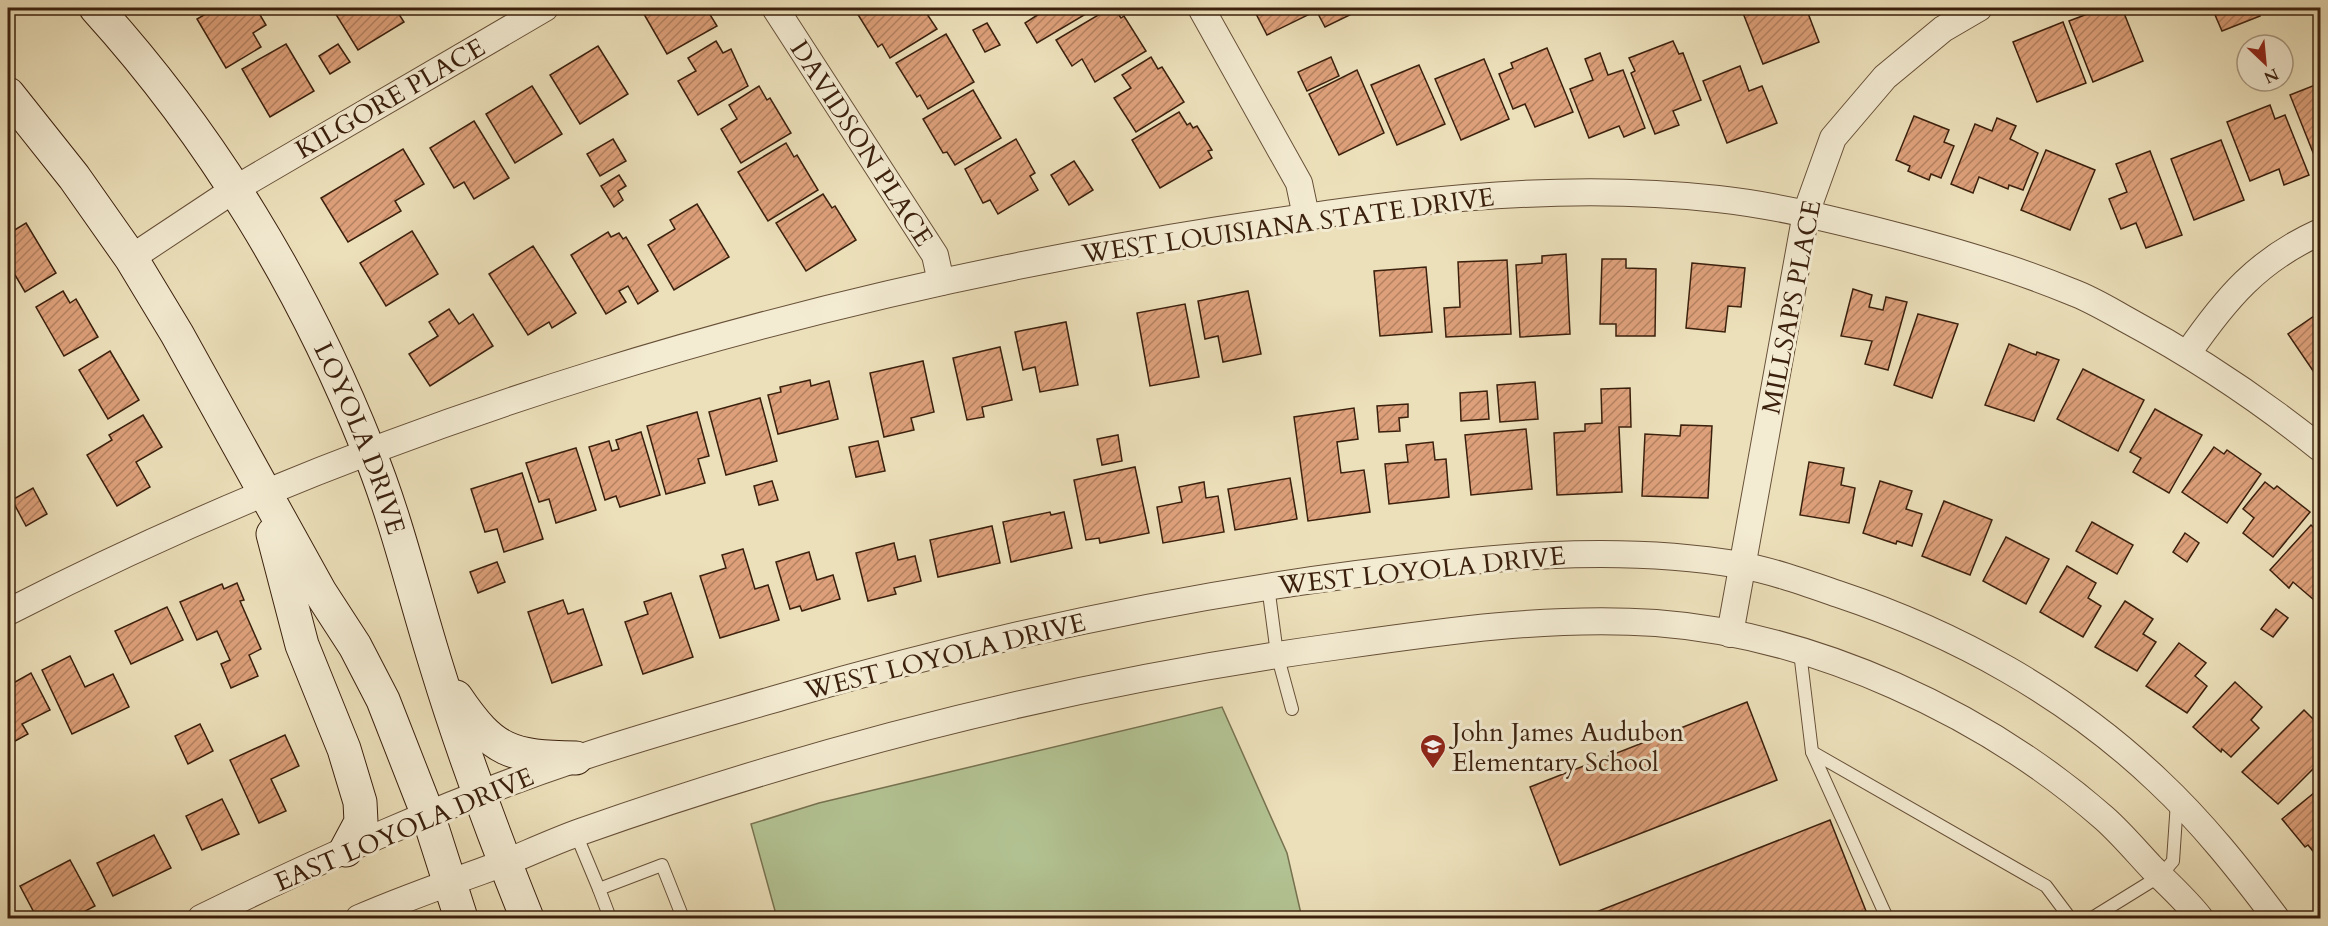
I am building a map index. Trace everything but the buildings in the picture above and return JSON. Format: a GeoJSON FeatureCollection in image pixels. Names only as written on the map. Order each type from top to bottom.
{"type":"FeatureCollection","features":[{"type":"Feature","properties":{"kind":"main road","name":"LOYOLA DRIVE"},"geometry":{"type":"LineString","coordinates":[[96,8],[174,105],[235,189],[286,274],[331,363],[369,450],[406,559],[437,668],[480,794],[527,918]]}},
{"type":"Feature","properties":{"kind":"main road"},"geometry":{"type":"LineString","coordinates":[[8,94],[74,177],[131,258],[227,422],[263,492],[320,592],[355,646],[382,700],[428,815],[461,918]]}},
{"type":"Feature","properties":{"kind":"main road"},"geometry":{"type":"LineString","coordinates":[[263,492],[302,645],[344,749],[360,802],[361,822],[346,850]]}},
{"type":"Feature","properties":{"kind":"main road"},"geometry":{"type":"LineString","coordinates":[[437,668],[474,724],[492,741],[512,752],[535,758],[576,758]]}},
{"type":"Feature","properties":{"kind":"street","name":"KILGORE PLACE"},"geometry":{"type":"LineString","coordinates":[[131,258],[235,189],[545,8]]}},
{"type":"Feature","properties":{"kind":"street","name":"DAVIDSON PLACE"},"geometry":{"type":"LineString","coordinates":[[775,8],[935,255],[941,282]]}},
{"type":"Feature","properties":{"kind":"street"},"geometry":{"type":"LineString","coordinates":[[1201,8],[1299,183],[1306,216]]}},
{"type":"Feature","properties":{"kind":"street","name":"MILLSAPS PLACE"},"geometry":{"type":"LineString","coordinates":[[1730,634],[1806,213],[1833,138],[1885,77],[1942,29],[1979,8]]}},
{"type":"Feature","properties":{"kind":"street","name":"WEST LOUISIANA STATE DRIVE"},"geometry":{"type":"LineString","coordinates":[[8,612],[263,492],[369,450],[643,359],[809,314],[941,282],[1104,248],[1306,216],[1468,195],[1602,190],[1720,199],[1806,213],[1960,252],[2077,293],[2188,353],[2268,406],[2320,448]]}},
{"type":"Feature","properties":{"kind":"street"},"geometry":{"type":"LineString","coordinates":[[2188,353],[2215,314],[2245,280],[2320,232]]}},
{"type":"Feature","properties":{"kind":"street","name":"WEST LOYOLA DRIVE"},"geometry":{"type":"LineString","coordinates":[[576,758],[845,678],[969,646],[1105,616],[1268,586],[1465,561],[1549,555],[1650,555],[1743,566],[1881,609],[1973,650],[2037,687],[2097,729],[2158,780],[2237,865],[2276,918]]}},
{"type":"Feature","properties":{"kind":"street"},"geometry":{"type":"LineString","coordinates":[[358,918],[576,834],[713,788],[863,744],[1118,682],[1277,654],[1470,628],[1552,623],[1656,623],[1730,634],[1800,652],[1856,670],[1930,702],[1993,738],[2105,819],[2199,918]]}},
{"type":"Feature","properties":{"kind":"street","name":"EAST LOYOLA DRIVE"},"geometry":{"type":"LineString","coordinates":[[201,918],[346,850],[428,815],[576,758]]}},
{"type":"Feature","properties":{"kind":"lane"},"geometry":{"type":"LineString","coordinates":[[1268,586],[1277,654],[1292,710]]}},
{"type":"Feature","properties":{"kind":"lane"},"geometry":{"type":"LineString","coordinates":[[1800,652],[1812,752],[1887,918]]}},
{"type":"Feature","properties":{"kind":"lane"},"geometry":{"type":"LineString","coordinates":[[1812,752],[2046,886],[2070,918]]}},
{"type":"Feature","properties":{"kind":"lane"},"geometry":{"type":"LineString","coordinates":[[2092,918],[2160,876],[2173,861],[2177,836],[2177,801]]}},
{"type":"Feature","properties":{"kind":"lane"},"geometry":{"type":"LineString","coordinates":[[576,834],[610,918]]}},
{"type":"Feature","properties":{"kind":"lane"},"geometry":{"type":"LineString","coordinates":[[599,889],[662,865],[682,918]]}},
{"type":"Feature","properties":{"kind":"green space"},"geometry":{"type":"Polygon","coordinates":[[[1222,707],[1287,853],[1302,918],[777,918],[751,824],[819,803],[1222,707]]]}},
{"type":"Feature","properties":{"kind":"place","name":"John James Audubon Elementary School"},"geometry":{"type":"Point","coordinates":[1433,770]}}]}
